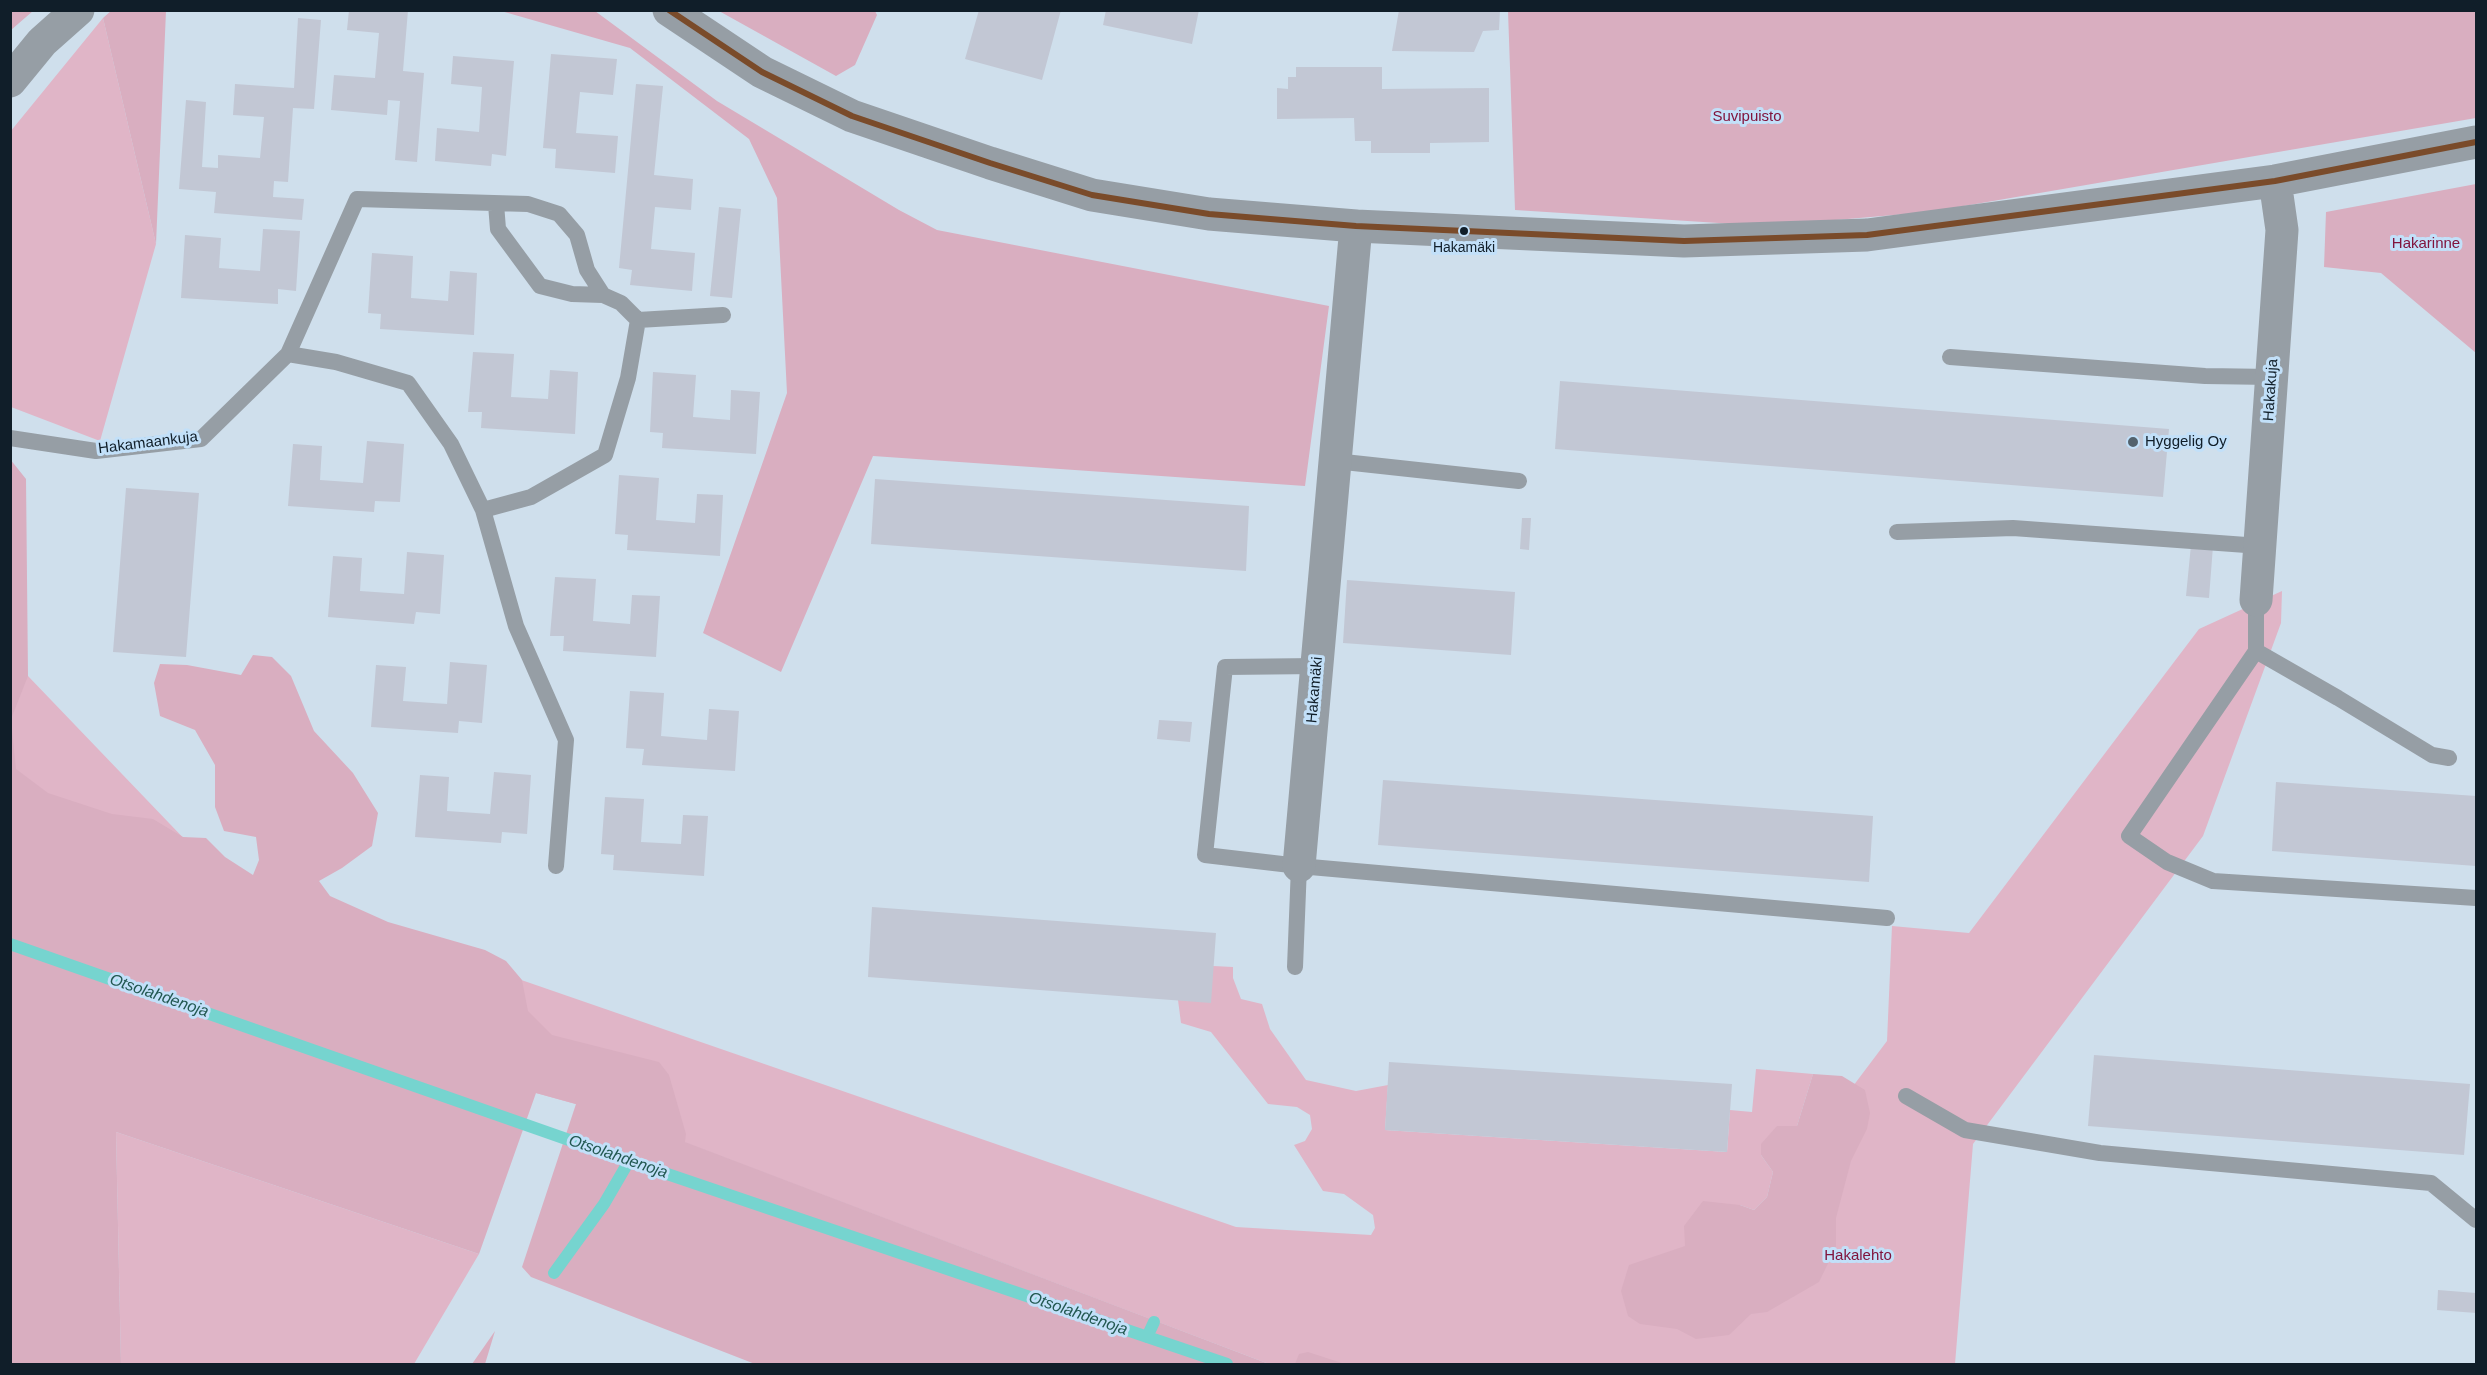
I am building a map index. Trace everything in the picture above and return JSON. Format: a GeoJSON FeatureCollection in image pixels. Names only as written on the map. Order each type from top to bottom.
{"type":"FeatureCollection","features":[{"type":"Feature","properties":{"kind":"street"},"geometry":{"type":"LineString","coordinates":[[10,81],[42,42],[78,10]]}},
{"type":"Feature","properties":{"kind":"street"},"geometry":{"type":"LineString","coordinates":[[669,10],[762,72],[852,116],[990,163],[1092,195],[1209,214],[1356,226],[1684,240],[1867,235],[2275,181],[2476,142]]}},
{"type":"Feature","properties":{"kind":"street","name":"Hakakuja"},"geometry":{"type":"LineString","coordinates":[[2256,600],[2282,230],[2275,181]]}},
{"type":"Feature","properties":{"kind":"street","name":"Hakamäki"},"geometry":{"type":"LineString","coordinates":[[1299,866],[1356,226]]}},
{"type":"Feature","properties":{"kind":"lane"},"geometry":{"type":"LineString","coordinates":[[556,866],[566,740],[516,626],[483,510],[452,444],[408,383],[336,362],[288,354],[357,199],[528,204],[559,214],[577,235],[587,270],[603,295]]}},
{"type":"Feature","properties":{"kind":"lane"},"geometry":{"type":"LineString","coordinates":[[496,204],[498,229],[540,286],[572,294],[603,295],[621,303],[638,320],[723,315]]}},
{"type":"Feature","properties":{"kind":"lane"},"geometry":{"type":"LineString","coordinates":[[483,510],[531,497],[605,454],[628,378],[638,320]]}},
{"type":"Feature","properties":{"kind":"lane","name":"Hakamaankuja"},"geometry":{"type":"LineString","coordinates":[[10,438],[96,451],[201,439],[288,354]]}},
{"type":"Feature","properties":{"kind":"lane"},"geometry":{"type":"LineString","coordinates":[[1950,357],[2205,376],[2272,377]]}},
{"type":"Feature","properties":{"kind":"lane"},"geometry":{"type":"LineString","coordinates":[[1335,461],[1519,481]]}},
{"type":"Feature","properties":{"kind":"lane"},"geometry":{"type":"LineString","coordinates":[[1897,532],[2013,528],[2260,546]]}},
{"type":"Feature","properties":{"kind":"lane"},"geometry":{"type":"LineString","coordinates":[[2256,600],[2256,651],[2129,836],[2167,862],[2213,881],[2476,898]]}},
{"type":"Feature","properties":{"kind":"lane"},"geometry":{"type":"LineString","coordinates":[[2256,651],[2432,756],[2449,758]]}},
{"type":"Feature","properties":{"kind":"lane"},"geometry":{"type":"LineString","coordinates":[[1317,666],[1225,667],[1205,855],[1299,866],[1887,918]]}},
{"type":"Feature","properties":{"kind":"lane"},"geometry":{"type":"LineString","coordinates":[[1295,968],[1299,866]]}},
{"type":"Feature","properties":{"kind":"lane"},"geometry":{"type":"LineString","coordinates":[[1905,1096],[1965,1130],[2100,1153],[2431,1183],[2476,1220]]}},
{"type":"Feature","properties":{"kind":"green space"},"geometry":{"type":"Polygon","coordinates":[[[11,10],[33,10],[33,11],[11,30],[11,10]]]}},
{"type":"Feature","properties":{"kind":"green space"},"geometry":{"type":"Polygon","coordinates":[[[112,10],[166,11],[156,244],[103,18],[112,10]]]}},
{"type":"Feature","properties":{"kind":"green space"},"geometry":{"type":"Polygon","coordinates":[[[501,11],[595,11],[717,101],[899,210],[937,230],[1329,306],[1305,486],[873,456],[781,672],[703,633],[787,393],[777,198],[749,139],[630,48],[501,11]]]}},
{"type":"Feature","properties":{"kind":"green space"},"geometry":{"type":"Polygon","coordinates":[[[719,11],[875,11],[877,15],[855,65],[836,76],[719,11]]]}},
{"type":"Feature","properties":{"kind":"green space","name":"Suvipuisto"},"geometry":{"type":"Polygon","coordinates":[[[1508,11],[2476,11],[2476,118],[1929,212],[1766,226],[1515,210],[1508,11]]]}},
{"type":"Feature","properties":{"kind":"green space"},"geometry":{"type":"Polygon","coordinates":[[[103,18],[156,244],[100,441],[11,407],[10,132],[103,18]]]}},
{"type":"Feature","properties":{"kind":"green space","name":"Hakarinne"},"geometry":{"type":"Polygon","coordinates":[[[2476,184],[2476,353],[2381,273],[2324,267],[2326,212],[2476,184]]]}},
{"type":"Feature","properties":{"kind":"green space"},"geometry":{"type":"Polygon","coordinates":[[[10,459],[26,479],[28,676],[11,719],[16,769],[48,793],[112,814],[153,819],[183,837],[206,838],[225,857],[253,875],[259,860],[256,837],[224,831],[215,807],[215,765],[195,730],[160,716],[154,683],[160,664],[187,665],[241,675],[253,655],[272,657],[291,676],[314,731],[353,773],[378,813],[372,846],[342,868],[319,881],[330,896],[388,922],[485,950],[506,961],[522,980],[528,1011],[552,1035],[659,1062],[669,1075],[686,1134],[685,1142],[1269,1364],[755,1364],[531,1277],[522,1267],[576,1104],[536,1093],[479,1254],[116,1132],[121,1364],[11,1364],[10,459]]]}},
{"type":"Feature","properties":{"kind":"green space","name":"Hakalehto"},"geometry":{"type":"Polygon","coordinates":[[[2282,591],[2281,623],[2203,836],[1973,1144],[1955,1364],[1269,1364],[604,1112],[536,1093],[11,917],[11,673],[28,676],[216,872],[1236,1227],[1371,1235],[1375,1228],[1373,1215],[1344,1194],[1323,1191],[1294,1145],[1305,1141],[1312,1129],[1310,1115],[1297,1107],[1268,1104],[1211,1032],[1181,1023],[1178,1000],[1213,966],[1233,967],[1233,978],[1241,999],[1262,1004],[1270,1029],[1306,1080],[1356,1091],[1388,1085],[1385,1130],[1727,1152],[1730,1110],[1752,1112],[1756,1069],[1813,1074],[1797,1126],[1761,1155],[1773,1172],[1767,1197],[1754,1210],[1740,1205],[1725,1256],[1887,1041],[1892,926],[1969,933],[2199,629],[2282,591]]]}},
{"type":"Feature","properties":{"kind":"green space"},"geometry":{"type":"Polygon","coordinates":[[[1813,1074],[1842,1076],[1865,1090],[1870,1113],[1867,1129],[1851,1161],[1836,1218],[1836,1247],[1819,1282],[1767,1312],[1751,1314],[1729,1335],[1696,1339],[1677,1329],[1640,1324],[1628,1316],[1621,1291],[1629,1265],[1685,1246],[1684,1226],[1703,1201],[1740,1205],[1754,1210],[1767,1197],[1773,1172],[1761,1155],[1761,1144],[1777,1126],[1797,1126],[1813,1074]]]}},
{"type":"Feature","properties":{"kind":"green space"},"geometry":{"type":"Polygon","coordinates":[[[116,1132],[479,1254],[414,1364],[121,1364],[116,1132]]]}},
{"type":"Feature","properties":{"kind":"green space"},"geometry":{"type":"Polygon","coordinates":[[[495,1331],[485,1364],[472,1364],[495,1331]]]}},
{"type":"Feature","properties":{"kind":"green space"},"geometry":{"type":"Polygon","coordinates":[[[1308,1352],[1345,1364],[1295,1364],[1299,1354],[1308,1352]]]}},
{"type":"Feature","properties":{"kind":"building"},"geometry":{"type":"Polygon","coordinates":[[[349,10],[408,10],[403,71],[424,73],[417,162],[395,160],[400,101],[388,100],[387,115],[331,110],[334,75],[375,78],[379,33],[347,30],[349,10]]]}},
{"type":"Feature","properties":{"kind":"building"},"geometry":{"type":"Polygon","coordinates":[[[979,10],[1061,10],[1042,80],[965,59],[979,10]]]}},
{"type":"Feature","properties":{"kind":"building"},"geometry":{"type":"Polygon","coordinates":[[[1106,10],[1199,10],[1192,44],[1103,25],[1106,10]]]}},
{"type":"Feature","properties":{"kind":"building"},"geometry":{"type":"Polygon","coordinates":[[[1399,10],[1500,10],[1499,30],[1483,31],[1474,52],[1392,51],[1399,10]]]}},
{"type":"Feature","properties":{"kind":"building"},"geometry":{"type":"Polygon","coordinates":[[[298,18],[321,20],[314,109],[293,108],[288,182],[274,181],[273,197],[304,199],[302,220],[214,213],[216,192],[179,189],[186,100],[206,102],[202,167],[218,168],[218,155],[260,158],[264,117],[233,115],[235,84],[294,88],[298,18]]]}},
{"type":"Feature","properties":{"kind":"building"},"geometry":{"type":"Polygon","coordinates":[[[551,54],[617,59],[613,95],[580,92],[576,133],[618,136],[615,173],[555,168],[556,149],[543,148],[551,54]]]}},
{"type":"Feature","properties":{"kind":"building"},"geometry":{"type":"Polygon","coordinates":[[[453,56],[514,61],[506,156],[492,154],[491,166],[435,161],[437,128],[479,132],[482,87],[451,84],[453,56]]]}},
{"type":"Feature","properties":{"kind":"building"},"geometry":{"type":"Polygon","coordinates":[[[1296,67],[1382,67],[1382,89],[1489,88],[1489,142],[1430,143],[1430,153],[1371,153],[1371,141],[1355,141],[1354,118],[1277,119],[1277,88],[1288,89],[1288,77],[1296,77],[1296,67]]]}},
{"type":"Feature","properties":{"kind":"building"},"geometry":{"type":"Polygon","coordinates":[[[636,84],[663,86],[654,175],[693,179],[691,210],[655,207],[651,249],[695,253],[692,291],[630,285],[632,270],[619,268],[636,84]]]}},
{"type":"Feature","properties":{"kind":"building"},"geometry":{"type":"Polygon","coordinates":[[[719,207],[741,209],[732,298],[710,296],[719,207]]]}},
{"type":"Feature","properties":{"kind":"building"},"geometry":{"type":"Polygon","coordinates":[[[263,229],[300,231],[296,291],[278,289],[278,304],[181,298],[185,235],[221,238],[219,268],[260,271],[263,229]]]}},
{"type":"Feature","properties":{"kind":"building"},"geometry":{"type":"Polygon","coordinates":[[[372,253],[413,256],[411,298],[448,301],[450,271],[477,273],[474,335],[380,329],[381,314],[368,313],[372,253]]]}},
{"type":"Feature","properties":{"kind":"building"},"geometry":{"type":"Polygon","coordinates":[[[473,352],[514,354],[511,397],[548,399],[550,370],[578,372],[575,434],[481,428],[482,412],[468,412],[473,352]]]}},
{"type":"Feature","properties":{"kind":"building"},"geometry":{"type":"Polygon","coordinates":[[[653,372],[696,375],[693,417],[730,420],[731,390],[760,392],[756,454],[662,448],[663,433],[650,432],[653,372]]]}},
{"type":"Feature","properties":{"kind":"building"},"geometry":{"type":"Polygon","coordinates":[[[1560,381],[2169,429],[2163,497],[1555,449],[1560,381]]]}},
{"type":"Feature","properties":{"kind":"building"},"geometry":{"type":"Polygon","coordinates":[[[367,441],[404,444],[400,502],[375,501],[374,512],[288,506],[293,444],[322,446],[320,480],[363,483],[367,441]]]}},
{"type":"Feature","properties":{"kind":"building"},"geometry":{"type":"Polygon","coordinates":[[[619,475],[659,478],[656,520],[695,523],[697,494],[723,495],[720,556],[627,550],[628,535],[615,534],[619,475]]]}},
{"type":"Feature","properties":{"kind":"building"},"geometry":{"type":"Polygon","coordinates":[[[875,479],[1249,506],[1246,571],[871,544],[875,479]]]}},
{"type":"Feature","properties":{"kind":"building"},"geometry":{"type":"Polygon","coordinates":[[[126,488],[199,493],[186,657],[113,652],[126,488]]]}},
{"type":"Feature","properties":{"kind":"building"},"geometry":{"type":"Polygon","coordinates":[[[1522,518],[1531,518],[1529,550],[1520,549],[1522,518]]]}},
{"type":"Feature","properties":{"kind":"building"},"geometry":{"type":"Polygon","coordinates":[[[2191,545],[2213,546],[2209,598],[2186,596],[2191,545]]]}},
{"type":"Feature","properties":{"kind":"building"},"geometry":{"type":"Polygon","coordinates":[[[407,552],[444,555],[440,614],[416,612],[414,624],[328,617],[333,556],[362,558],[360,591],[404,594],[407,552]]]}},
{"type":"Feature","properties":{"kind":"building"},"geometry":{"type":"Polygon","coordinates":[[[555,577],[596,579],[593,621],[630,624],[632,595],[660,596],[656,657],[563,651],[564,636],[550,636],[555,577]]]}},
{"type":"Feature","properties":{"kind":"building"},"geometry":{"type":"Polygon","coordinates":[[[1347,580],[1515,592],[1511,655],[1343,643],[1347,580]]]}},
{"type":"Feature","properties":{"kind":"building"},"geometry":{"type":"Polygon","coordinates":[[[450,662],[487,665],[482,723],[459,721],[458,733],[371,727],[376,665],[406,667],[403,701],[447,704],[450,662]]]}},
{"type":"Feature","properties":{"kind":"building"},"geometry":{"type":"Polygon","coordinates":[[[630,691],[664,693],[661,736],[707,740],[709,709],[739,711],[735,771],[642,765],[644,749],[626,748],[630,691]]]}},
{"type":"Feature","properties":{"kind":"building"},"geometry":{"type":"Polygon","coordinates":[[[1159,720],[1192,722],[1190,742],[1157,739],[1159,720]]]}},
{"type":"Feature","properties":{"kind":"building"},"geometry":{"type":"Polygon","coordinates":[[[494,772],[531,775],[527,834],[502,832],[501,843],[415,837],[420,775],[449,777],[447,811],[490,814],[494,772]]]}},
{"type":"Feature","properties":{"kind":"building"},"geometry":{"type":"Polygon","coordinates":[[[1383,780],[1873,816],[1869,882],[1378,845],[1383,780]]]}},
{"type":"Feature","properties":{"kind":"building"},"geometry":{"type":"Polygon","coordinates":[[[2276,782],[2476,796],[2476,866],[2272,851],[2276,782]]]}},
{"type":"Feature","properties":{"kind":"building"},"geometry":{"type":"Polygon","coordinates":[[[605,797],[644,799],[641,842],[681,844],[683,815],[708,816],[704,876],[613,870],[614,855],[601,854],[605,797]]]}},
{"type":"Feature","properties":{"kind":"building"},"geometry":{"type":"Polygon","coordinates":[[[872,907],[1216,933],[1211,1003],[868,977],[872,907]]]}},
{"type":"Feature","properties":{"kind":"building"},"geometry":{"type":"Polygon","coordinates":[[[2094,1055],[2470,1084],[2464,1155],[2088,1126],[2094,1055]]]}},
{"type":"Feature","properties":{"kind":"building"},"geometry":{"type":"Polygon","coordinates":[[[1389,1062],[1732,1084],[1727,1152],[1385,1130],[1389,1062]]]}},
{"type":"Feature","properties":{"kind":"building"},"geometry":{"type":"Polygon","coordinates":[[[2438,1290],[2476,1293],[2476,1313],[2437,1310],[2438,1290]]]}},
{"type":"Feature","properties":{"kind":"waterway","name":"Otsolahdenoja"},"geometry":{"type":"LineString","coordinates":[[10,944],[629,1161],[1227,1364]]}},
{"type":"Feature","properties":{"kind":"waterway"},"geometry":{"type":"LineString","coordinates":[[554,1273],[604,1204],[629,1161]]}},
{"type":"Feature","properties":{"kind":"waterway"},"geometry":{"type":"LineString","coordinates":[[1147,1337],[1154,1322]]}},
{"type":"Feature","properties":{"kind":"transit line"},"geometry":{"type":"LineString","coordinates":[[669,10],[762,72],[852,116],[990,163],[1092,195],[1209,214],[1356,226],[1684,241],[1867,235],[2275,181],[2476,142]]}},
{"type":"Feature","properties":{"kind":"place","name":"Hakamäki"},"geometry":{"type":"Point","coordinates":[1464,231]}},
{"type":"Feature","properties":{"kind":"place","name":"Hyggelig Oy"},"geometry":{"type":"Point","coordinates":[2133,442]}}]}
